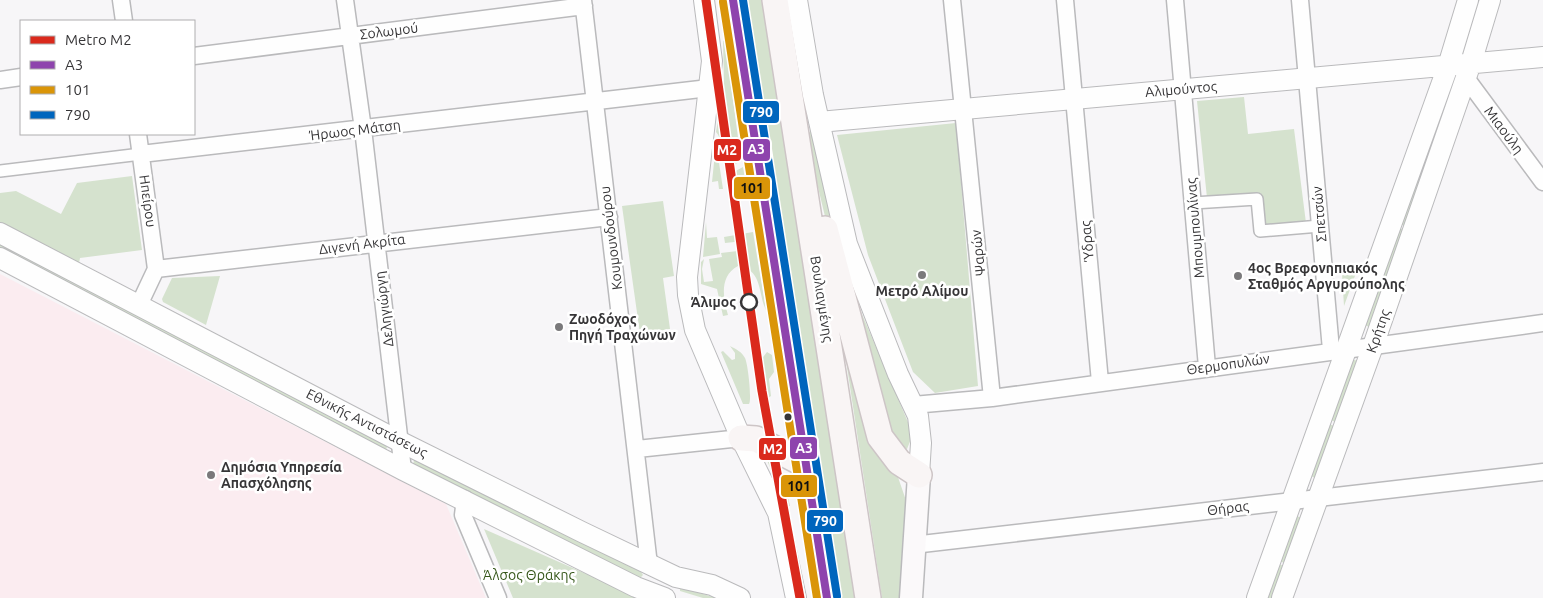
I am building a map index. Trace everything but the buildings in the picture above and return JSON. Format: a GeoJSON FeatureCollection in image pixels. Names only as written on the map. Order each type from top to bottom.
{"type":"FeatureCollection","features":[{"type":"Feature","properties":{"kind":"main road"},"geometry":{"type":"LineString","coordinates":[[733,0],[827,598]]}},
{"type":"Feature","properties":{"kind":"main road","name":"Βουλιαγμένης"},"geometry":{"type":"LineString","coordinates":[[775,0],[868,598]]}},
{"type":"Feature","properties":{"kind":"main road"},"geometry":{"type":"LineString","coordinates":[[798,146],[829,244],[880,437],[899,462],[919,475],[911,598]]}},
{"type":"Feature","properties":{"kind":"main road"},"geometry":{"type":"LineString","coordinates":[[741,438],[756,439],[806,465]]}},
{"type":"Feature","properties":{"kind":"street"},"geometry":{"type":"LineString","coordinates":[[121,0],[124,20]]}},
{"type":"Feature","properties":{"kind":"street","name":"Δεληγιώργη"},"geometry":{"type":"LineString","coordinates":[[345,0],[363,129],[403,470]]}},
{"type":"Feature","properties":{"kind":"street"},"geometry":{"type":"LineString","coordinates":[[704,0],[712,61],[687,277],[688,295],[695,330],[741,438],[778,513],[796,598]]}},
{"type":"Feature","properties":{"kind":"street"},"geometry":{"type":"LineString","coordinates":[[798,0],[808,72],[854,265],[913,405],[921,429],[919,475]]}},
{"type":"Feature","properties":{"kind":"street","name":"Ψαρών"},"geometry":{"type":"LineString","coordinates":[[952,0],[992,398]]}},
{"type":"Feature","properties":{"kind":"street","name":"Ύδρας"},"geometry":{"type":"LineString","coordinates":[[1065,0],[1100,382]]}},
{"type":"Feature","properties":{"kind":"street","name":"Μπουμπουλίνας"},"geometry":{"type":"LineString","coordinates":[[1175,0],[1207,367]]}},
{"type":"Feature","properties":{"kind":"street","name":"Σπετσών"},"geometry":{"type":"LineString","coordinates":[[1300,0],[1320,226],[1339,349]]}},
{"type":"Feature","properties":{"kind":"street","name":"Κρήτης"},"geometry":{"type":"LineString","coordinates":[[1257,598],[1292,501],[1339,349],[1448,66],[1468,0]]}},
{"type":"Feature","properties":{"kind":"street","name":"Κρήτης"},"geometry":{"type":"LineString","coordinates":[[1282,598],[1373,346],[1468,70],[1490,0]]}},
{"type":"Feature","properties":{"kind":"street","name":"Σολωμού"},"geometry":{"type":"LineString","coordinates":[[195,56],[584,3]]}},
{"type":"Feature","properties":{"kind":"street","name":"Κουμουνδούρου"},"geometry":{"type":"LineString","coordinates":[[584,3],[649,565]]}},
{"type":"Feature","properties":{"kind":"street","name":"Αλιμούντος"},"geometry":{"type":"LineString","coordinates":[[819,122],[1448,66],[1468,70],[1543,57]]}},
{"type":"Feature","properties":{"kind":"street","name":"Μιαούλη"},"geometry":{"type":"LineString","coordinates":[[1468,70],[1543,182]]}},
{"type":"Feature","properties":{"kind":"street"},"geometry":{"type":"LineString","coordinates":[[0,80],[20,78]]}},
{"type":"Feature","properties":{"kind":"street","name":"Ήρωος Μάτση"},"geometry":{"type":"LineString","coordinates":[[0,171],[709,88]]}},
{"type":"Feature","properties":{"kind":"street","name":"Ηπείρου"},"geometry":{"type":"LineString","coordinates":[[138,135],[156,269]]}},
{"type":"Feature","properties":{"kind":"street"},"geometry":{"type":"LineString","coordinates":[[1193,203],[1257,199],[1260,231],[1320,226]]}},
{"type":"Feature","properties":{"kind":"street","name":"Διγενή Ακρίτα"},"geometry":{"type":"LineString","coordinates":[[156,269],[609,216]]}},
{"type":"Feature","properties":{"kind":"street","name":"Εθνικής Αντιστάσεως"},"geometry":{"type":"LineString","coordinates":[[0,233],[399,441],[649,565],[676,577],[712,585],[740,598]]}},
{"type":"Feature","properties":{"kind":"street","name":"Εθνικής Αντιστάσεως"},"geometry":{"type":"LineString","coordinates":[[0,258],[403,470],[636,587],[665,598]]}},
{"type":"Feature","properties":{"kind":"street"},"geometry":{"type":"LineString","coordinates":[[139,305],[156,269]]}},
{"type":"Feature","properties":{"kind":"street","name":"Θερμοπυλών"},"geometry":{"type":"LineString","coordinates":[[913,405],[992,398],[1339,349],[1543,323]]}},
{"type":"Feature","properties":{"kind":"street"},"geometry":{"type":"LineString","coordinates":[[636,449],[741,438]]}},
{"type":"Feature","properties":{"kind":"street","name":"Θήρας"},"geometry":{"type":"LineString","coordinates":[[913,545],[1543,472]]}},
{"type":"Feature","properties":{"kind":"street"},"geometry":{"type":"LineString","coordinates":[[464,499],[463,515],[498,598]]}},
{"type":"Feature","properties":{"kind":"street"},"geometry":{"type":"LineString","coordinates":[[671,598],[676,577]]}},
{"type":"Feature","properties":{"kind":"shaded area"},"geometry":{"type":"Polygon","coordinates":[[[0,274],[446,504],[486,598],[0,598],[0,274]]]}},
{"type":"Feature","properties":{"kind":"green space"},"geometry":{"type":"Polygon","coordinates":[[[746,0],[761,0],[766,20],[856,598],[837,598],[746,0]]]}},
{"type":"Feature","properties":{"kind":"green space"},"geometry":{"type":"Polygon","coordinates":[[[725,40],[741,160],[729,169],[724,161],[721,141],[716,132],[724,83],[723,41],[725,40]]]}},
{"type":"Feature","properties":{"kind":"green space"},"geometry":{"type":"Polygon","coordinates":[[[1244,97],[1248,134],[1294,129],[1306,223],[1265,228],[1260,194],[1207,198],[1197,101],[1244,97]]]}},
{"type":"Feature","properties":{"kind":"green space"},"geometry":{"type":"Polygon","coordinates":[[[1437,121],[1443,124],[1407,227],[1400,224],[1437,121]]]}},
{"type":"Feature","properties":{"kind":"green space"},"geometry":{"type":"Polygon","coordinates":[[[956,123],[978,386],[935,393],[913,372],[868,255],[837,135],[956,123]]]}},
{"type":"Feature","properties":{"kind":"green space"},"geometry":{"type":"Polygon","coordinates":[[[811,132],[847,279],[913,434],[907,449],[896,447],[834,254],[805,133],[811,132]]]}},
{"type":"Feature","properties":{"kind":"green space"},"geometry":{"type":"Polygon","coordinates":[[[716,143],[723,189],[719,189],[718,181],[712,182],[716,143]]]}},
{"type":"Feature","properties":{"kind":"green space"},"geometry":{"type":"Polygon","coordinates":[[[743,167],[746,185],[743,185],[741,176],[734,177],[736,186],[732,187],[730,174],[743,167]]]}},
{"type":"Feature","properties":{"kind":"green space"},"geometry":{"type":"Polygon","coordinates":[[[132,176],[142,250],[80,258],[79,263],[0,223],[0,193],[16,191],[61,214],[77,183],[132,176]]]}},
{"type":"Feature","properties":{"kind":"green space"},"geometry":{"type":"Polygon","coordinates":[[[663,201],[674,276],[663,278],[670,329],[640,334],[622,206],[663,201]]]}},
{"type":"Feature","properties":{"kind":"green space"},"geometry":{"type":"Polygon","coordinates":[[[706,222],[707,238],[717,237],[720,254],[703,257],[706,222]]]}},
{"type":"Feature","properties":{"kind":"green space"},"geometry":{"type":"Polygon","coordinates":[[[1399,228],[1405,230],[1370,327],[1363,325],[1399,228]]]}},
{"type":"Feature","properties":{"kind":"green space"},"geometry":{"type":"Polygon","coordinates":[[[753,232],[766,310],[756,277],[746,268],[738,266],[732,270],[725,281],[724,295],[728,315],[723,316],[717,289],[701,284],[701,262],[704,259],[702,269],[704,282],[713,281],[709,259],[722,257],[721,253],[746,250],[744,241],[725,243],[724,237],[753,232]]]}},
{"type":"Feature","properties":{"kind":"green space"},"geometry":{"type":"Polygon","coordinates":[[[0,243],[386,445],[387,448],[385,450],[0,250],[0,243]]]}},
{"type":"Feature","properties":{"kind":"green space"},"geometry":{"type":"Polygon","coordinates":[[[1356,273],[1344,306],[1342,274],[1356,273]]]}},
{"type":"Feature","properties":{"kind":"green space"},"geometry":{"type":"Polygon","coordinates":[[[220,276],[206,325],[163,302],[162,299],[172,278],[220,276]]]}},
{"type":"Feature","properties":{"kind":"green space"},"geometry":{"type":"Polygon","coordinates":[[[837,301],[909,509],[905,598],[882,598],[837,301]]]}},
{"type":"Feature","properties":{"kind":"green space"},"geometry":{"type":"Polygon","coordinates":[[[730,346],[741,352],[745,358],[749,382],[749,404],[743,404],[721,352],[723,351],[732,360],[735,359],[735,353],[730,346]]]}},
{"type":"Feature","properties":{"kind":"green space"},"geometry":{"type":"Polygon","coordinates":[[[767,352],[772,355],[774,372],[769,379],[771,396],[768,398],[763,386],[760,361],[767,352]]]}},
{"type":"Feature","properties":{"kind":"green space"},"geometry":{"type":"Polygon","coordinates":[[[1351,359],[1358,361],[1335,422],[1329,419],[1351,359]]]}},
{"type":"Feature","properties":{"kind":"green space"},"geometry":{"type":"Polygon","coordinates":[[[1327,423],[1334,426],[1315,478],[1309,475],[1327,423]]]}},
{"type":"Feature","properties":{"kind":"green space"},"geometry":{"type":"Polygon","coordinates":[[[765,456],[780,461],[790,506],[787,506],[765,456]]]}},
{"type":"Feature","properties":{"kind":"green space"},"geometry":{"type":"Polygon","coordinates":[[[418,459],[641,572],[643,575],[640,578],[413,465],[414,460],[418,459]]]}},
{"type":"Feature","properties":{"kind":"green space"},"geometry":{"type":"Polygon","coordinates":[[[1294,515],[1302,518],[1285,563],[1278,561],[1294,515]]]}},
{"type":"Feature","properties":{"kind":"green space","name":"Άλσος Θράκης"},"geometry":{"type":"Polygon","coordinates":[[[484,529],[641,598],[513,598],[484,529]]]}},
{"type":"Feature","properties":{"kind":"green space"},"geometry":{"type":"Polygon","coordinates":[[[1276,563],[1284,566],[1273,598],[1265,598],[1276,563]]]}},
{"type":"Feature","properties":{"kind":"green space"},"geometry":{"type":"Polygon","coordinates":[[[680,587],[716,598],[703,598],[680,591],[680,587]]]}},
{"type":"Feature","properties":{"kind":"metro line","name":"Μ2"},"geometry":{"type":"LineString","coordinates":[[706,0],[762,391],[800,598]]}},
{"type":"Feature","properties":{"kind":"transit line","name":"Α3"},"geometry":{"type":"LineString","coordinates":[[733,0],[827,598]]}},
{"type":"Feature","properties":{"kind":"transit line","name":"790"},"geometry":{"type":"LineString","coordinates":[[743,0],[837,596]]}},
{"type":"Feature","properties":{"kind":"transit line","name":"101"},"geometry":{"type":"LineString","coordinates":[[723,2],[817,598]]}},
{"type":"Feature","properties":{"kind":"place","name":"Μετρό Αλίμου"},"geometry":{"type":"Point","coordinates":[922,275]}},
{"type":"Feature","properties":{"kind":"place","name":"4ος Βρεφονηπιακός Σταθμός Αργυρούπολης"},"geometry":{"type":"Point","coordinates":[1238,276]}},
{"type":"Feature","properties":{"kind":"place","name":"Άλιμος"},"geometry":{"type":"Point","coordinates":[749,302]}},
{"type":"Feature","properties":{"kind":"place","name":"Ζωοδόχος Πηγή Τραχώνων"},"geometry":{"type":"Point","coordinates":[559,327]}},
{"type":"Feature","properties":{"kind":"place","name":"Δημόσια Υπηρεσία Απασχόλησης"},"geometry":{"type":"Point","coordinates":[211,475]}}]}
